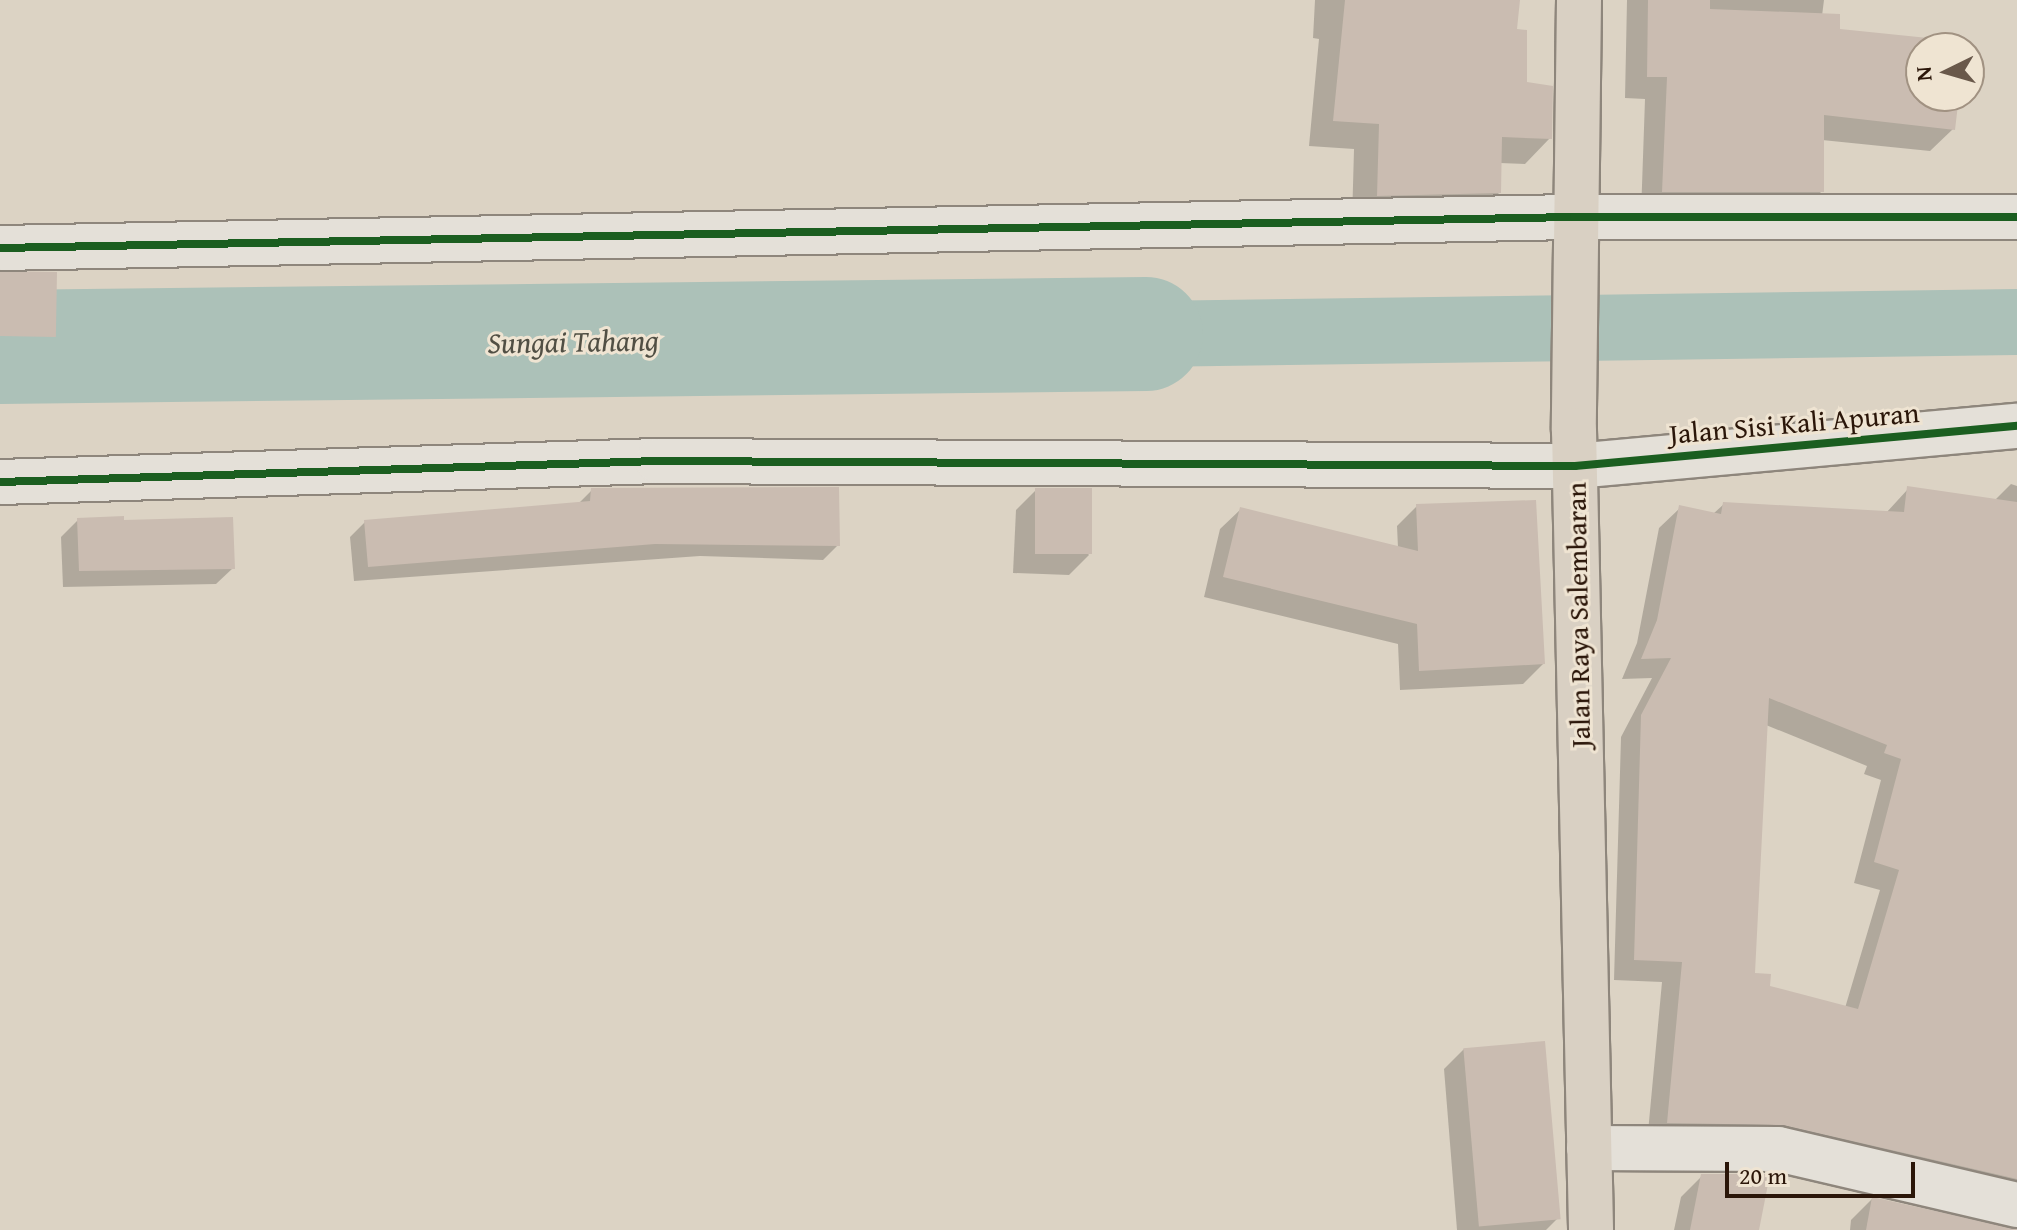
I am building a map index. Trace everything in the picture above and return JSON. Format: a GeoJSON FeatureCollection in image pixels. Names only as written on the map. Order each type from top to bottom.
{"type":"FeatureCollection","features":[{"type":"Feature","properties":{"kind":"main road","name":"Jalan Raya Salembaran"},"geometry":{"type":"LineString","coordinates":[[1579,0],[1574,217],[1574,448],[1591,1230]]}},
{"type":"Feature","properties":{"kind":"street"},"geometry":{"type":"LineString","coordinates":[[0,248],[1574,217],[2017,217]]}},
{"type":"Feature","properties":{"kind":"street","name":"Jalan Sisi Kali Apuran"},"geometry":{"type":"LineString","coordinates":[[0,482],[658,461],[1574,448],[2017,426]]}},
{"type":"Feature","properties":{"kind":"street"},"geometry":{"type":"LineString","coordinates":[[1589,1148],[1778,1149],[2017,1205]]}},
{"type":"Feature","properties":{"kind":"building"},"geometry":{"type":"Polygon","coordinates":[[[1345,0],[1520,0],[1517,29],[1527,30],[1527,82],[1553,86],[1552,139],[1502,137],[1501,193],[1377,196],[1379,124],[1333,121],[1345,0]]]}},
{"type":"Feature","properties":{"kind":"building"},"geometry":{"type":"Polygon","coordinates":[[[1648,0],[1710,0],[1710,9],[1840,14],[1840,29],[1905,36],[1905,112],[1957,112],[1955,130],[1824,115],[1824,192],[1662,192],[1667,77],[1647,77],[1648,0]]]}},
{"type":"Feature","properties":{"kind":"building"},"geometry":{"type":"Polygon","coordinates":[[[0,271],[57,272],[56,337],[0,336],[0,271]]]}},
{"type":"Feature","properties":{"kind":"building"},"geometry":{"type":"Polygon","coordinates":[[[1907,486],[2017,502],[2017,1179],[1783,1125],[1667,1123],[1682,962],[1634,960],[1641,715],[1671,658],[1641,659],[1657,620],[1679,505],[1721,514],[1723,502],[1904,512],[1907,486]],[[1769,698],[1755,973],[1771,974],[1770,986],[1858,1009],[1899,870],[1874,862],[1901,759],[1884,753],[1887,745],[1769,698]]]}},
{"type":"Feature","properties":{"kind":"building"},"geometry":{"type":"Polygon","coordinates":[[[839,487],[840,546],[655,544],[368,567],[364,520],[590,501],[591,488],[839,487]]]}},
{"type":"Feature","properties":{"kind":"building"},"geometry":{"type":"Polygon","coordinates":[[[1035,488],[1092,488],[1092,554],[1035,554],[1035,488]]]}},
{"type":"Feature","properties":{"kind":"building"},"geometry":{"type":"Polygon","coordinates":[[[1536,500],[1545,664],[1419,671],[1417,624],[1223,577],[1240,507],[1418,551],[1416,504],[1536,500]]]}},
{"type":"Feature","properties":{"kind":"building"},"geometry":{"type":"Polygon","coordinates":[[[124,516],[124,520],[233,517],[235,569],[79,571],[77,518],[124,516]]]}},
{"type":"Feature","properties":{"kind":"building"},"geometry":{"type":"Polygon","coordinates":[[[1545,1041],[1561,1219],[1479,1226],[1463,1048],[1545,1041]]]}},
{"type":"Feature","properties":{"kind":"building"},"geometry":{"type":"Polygon","coordinates":[[[1701,1174],[1770,1174],[1759,1230],[1690,1230],[1701,1174]]]}},
{"type":"Feature","properties":{"kind":"building"},"geometry":{"type":"Polygon","coordinates":[[[1872,1197],[2017,1229],[2017,1230],[1866,1230],[1872,1197]]]}},
{"type":"Feature","properties":{"kind":"waterway"},"geometry":{"type":"LineString","coordinates":[[1146,334],[2017,322]]}},
{"type":"Feature","properties":{"kind":"waterway","name":"Sungai Tahang"},"geometry":{"type":"LineString","coordinates":[[0,347],[1146,334]]}},
{"type":"Feature","properties":{"kind":"cycle path"},"geometry":{"type":"LineString","coordinates":[[0,248],[1574,217],[2017,217]]}},
{"type":"Feature","properties":{"kind":"cycle path"},"geometry":{"type":"LineString","coordinates":[[0,482],[658,461],[1575,466],[2017,426]]}}]}
